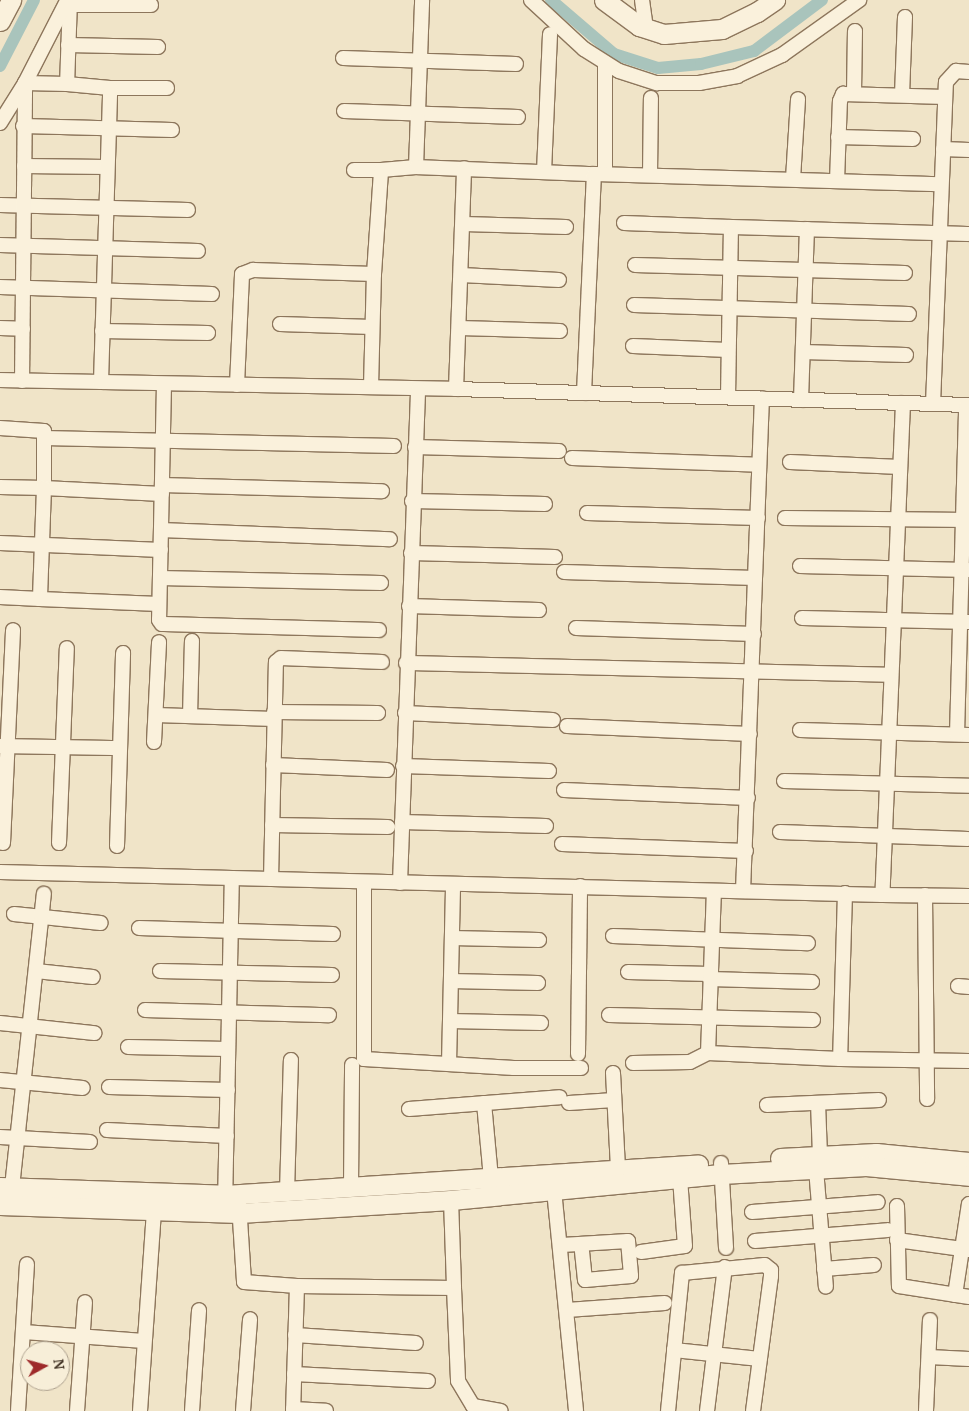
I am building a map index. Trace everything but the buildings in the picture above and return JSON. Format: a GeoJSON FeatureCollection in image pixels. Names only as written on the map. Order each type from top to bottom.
{"type":"FeatureCollection","features":[{"type":"Feature","properties":{"kind":"street"},"geometry":{"type":"LineString","coordinates":[[0,21],[11,0]]}},
{"type":"Feature","properties":{"kind":"street"},"geometry":{"type":"LineString","coordinates":[[416,167],[420,113],[422,0]]}},
{"type":"Feature","properties":{"kind":"street"},"geometry":{"type":"LineString","coordinates":[[532,0],[584,49],[619,71],[657,83],[699,83],[737,76],[782,55],[859,0]]}},
{"type":"Feature","properties":{"kind":"street"},"geometry":{"type":"LineString","coordinates":[[604,0],[646,28],[664,34],[694,34],[722,29],[757,12],[775,0]]}},
{"type":"Feature","properties":{"kind":"street"},"geometry":{"type":"LineString","coordinates":[[642,0],[646,28]]}},
{"type":"Feature","properties":{"kind":"street"},"geometry":{"type":"LineString","coordinates":[[69,2],[151,5]]}},
{"type":"Feature","properties":{"kind":"street"},"geometry":{"type":"LineString","coordinates":[[67,84],[69,2]]}},
{"type":"Feature","properties":{"kind":"street"},"geometry":{"type":"LineString","coordinates":[[0,123],[25,84],[69,2]]}},
{"type":"Feature","properties":{"kind":"street"},"geometry":{"type":"LineString","coordinates":[[902,95],[905,17]]}},
{"type":"Feature","properties":{"kind":"street"},"geometry":{"type":"LineString","coordinates":[[854,93],[855,31]]}},
{"type":"Feature","properties":{"kind":"street"},"geometry":{"type":"LineString","coordinates":[[544,172],[550,34]]}},
{"type":"Feature","properties":{"kind":"street"},"geometry":{"type":"LineString","coordinates":[[68,44],[158,47]]}},
{"type":"Feature","properties":{"kind":"street"},"geometry":{"type":"LineString","coordinates":[[343,58],[516,64]]}},
{"type":"Feature","properties":{"kind":"street"},"geometry":{"type":"LineString","coordinates":[[584,393],[606,63]]}},
{"type":"Feature","properties":{"kind":"street"},"geometry":{"type":"LineString","coordinates":[[933,404],[946,82],[956,71],[969,72]]}},
{"type":"Feature","properties":{"kind":"street"},"geometry":{"type":"LineString","coordinates":[[25,84],[67,84],[110,88],[167,88]]}},
{"type":"Feature","properties":{"kind":"street"},"geometry":{"type":"LineString","coordinates":[[22,381],[24,288],[23,126],[25,84]]}},
{"type":"Feature","properties":{"kind":"street"},"geometry":{"type":"LineString","coordinates":[[101,382],[110,88]]}},
{"type":"Feature","properties":{"kind":"street"},"geometry":{"type":"LineString","coordinates":[[837,181],[841,97],[846,92],[945,97]]}},
{"type":"Feature","properties":{"kind":"street"},"geometry":{"type":"LineString","coordinates":[[650,175],[651,98]]}},
{"type":"Feature","properties":{"kind":"street"},"geometry":{"type":"LineString","coordinates":[[792,179],[798,99]]}},
{"type":"Feature","properties":{"kind":"street"},"geometry":{"type":"LineString","coordinates":[[344,111],[518,117]]}},
{"type":"Feature","properties":{"kind":"street"},"geometry":{"type":"LineString","coordinates":[[23,126],[172,130]]}},
{"type":"Feature","properties":{"kind":"street"},"geometry":{"type":"LineString","coordinates":[[838,137],[913,139]]}},
{"type":"Feature","properties":{"kind":"street"},"geometry":{"type":"LineString","coordinates":[[943,149],[969,150]]}},
{"type":"Feature","properties":{"kind":"street"},"geometry":{"type":"LineString","coordinates":[[24,166],[107,168]]}},
{"type":"Feature","properties":{"kind":"street"},"geometry":{"type":"LineString","coordinates":[[354,170],[416,167],[464,168],[941,184]]}},
{"type":"Feature","properties":{"kind":"street"},"geometry":{"type":"LineString","coordinates":[[456,389],[464,224],[464,168]]}},
{"type":"Feature","properties":{"kind":"street"},"geometry":{"type":"LineString","coordinates":[[371,387],[374,274],[382,170]]}},
{"type":"Feature","properties":{"kind":"street"},"geometry":{"type":"LineString","coordinates":[[0,205],[188,210]]}},
{"type":"Feature","properties":{"kind":"street"},"geometry":{"type":"LineString","coordinates":[[624,223],[969,234]]}},
{"type":"Feature","properties":{"kind":"street"},"geometry":{"type":"LineString","coordinates":[[464,224],[566,227]]}},
{"type":"Feature","properties":{"kind":"street"},"geometry":{"type":"LineString","coordinates":[[728,397],[731,227]]}},
{"type":"Feature","properties":{"kind":"street"},"geometry":{"type":"LineString","coordinates":[[801,400],[807,229]]}},
{"type":"Feature","properties":{"kind":"street"},"geometry":{"type":"LineString","coordinates":[[0,245],[198,251]]}},
{"type":"Feature","properties":{"kind":"street"},"geometry":{"type":"LineString","coordinates":[[635,265],[905,273]]}},
{"type":"Feature","properties":{"kind":"street"},"geometry":{"type":"LineString","coordinates":[[237,385],[242,274],[253,270],[374,274]]}},
{"type":"Feature","properties":{"kind":"street"},"geometry":{"type":"LineString","coordinates":[[461,275],[559,280]]}},
{"type":"Feature","properties":{"kind":"street"},"geometry":{"type":"LineString","coordinates":[[0,287],[212,294]]}},
{"type":"Feature","properties":{"kind":"street"},"geometry":{"type":"LineString","coordinates":[[634,306],[909,314]]}},
{"type":"Feature","properties":{"kind":"street"},"geometry":{"type":"LineString","coordinates":[[280,324],[372,326]]}},
{"type":"Feature","properties":{"kind":"street"},"geometry":{"type":"LineString","coordinates":[[0,328],[23,329]]}},
{"type":"Feature","properties":{"kind":"street"},"geometry":{"type":"LineString","coordinates":[[459,328],[560,331]]}},
{"type":"Feature","properties":{"kind":"street"},"geometry":{"type":"LineString","coordinates":[[102,331],[208,333]]}},
{"type":"Feature","properties":{"kind":"street"},"geometry":{"type":"LineString","coordinates":[[633,346],[728,350]]}},
{"type":"Feature","properties":{"kind":"street"},"geometry":{"type":"LineString","coordinates":[[803,352],[906,355]]}},
{"type":"Feature","properties":{"kind":"street"},"geometry":{"type":"LineString","coordinates":[[0,380],[456,389],[967,405],[963,734],[800,730]]}},
{"type":"Feature","properties":{"kind":"street"},"geometry":{"type":"LineString","coordinates":[[164,384],[159,620],[166,626],[379,630]]}},
{"type":"Feature","properties":{"kind":"street"},"geometry":{"type":"LineString","coordinates":[[400,883],[406,663],[418,389]]}},
{"type":"Feature","properties":{"kind":"street"},"geometry":{"type":"LineString","coordinates":[[743,891],[753,672],[762,398]]}},
{"type":"Feature","properties":{"kind":"street"},"geometry":{"type":"LineString","coordinates":[[882,895],[903,403]]}},
{"type":"Feature","properties":{"kind":"street"},"geometry":{"type":"LineString","coordinates":[[0,428],[42,430],[44,438],[40,599]]}},
{"type":"Feature","properties":{"kind":"street"},"geometry":{"type":"LineString","coordinates":[[44,438],[394,446]]}},
{"type":"Feature","properties":{"kind":"street"},"geometry":{"type":"LineString","coordinates":[[415,447],[559,450]]}},
{"type":"Feature","properties":{"kind":"street"},"geometry":{"type":"LineString","coordinates":[[572,458],[759,465]]}},
{"type":"Feature","properties":{"kind":"street"},"geometry":{"type":"LineString","coordinates":[[790,462],[900,467]]}},
{"type":"Feature","properties":{"kind":"street"},"geometry":{"type":"LineString","coordinates":[[0,487],[382,491]]}},
{"type":"Feature","properties":{"kind":"street"},"geometry":{"type":"LineString","coordinates":[[412,501],[545,504]]}},
{"type":"Feature","properties":{"kind":"street"},"geometry":{"type":"LineString","coordinates":[[587,513],[758,518]]}},
{"type":"Feature","properties":{"kind":"street"},"geometry":{"type":"LineString","coordinates":[[785,518],[965,520]]}},
{"type":"Feature","properties":{"kind":"street"},"geometry":{"type":"LineString","coordinates":[[161,530],[390,538]]}},
{"type":"Feature","properties":{"kind":"street"},"geometry":{"type":"LineString","coordinates":[[0,543],[161,550]]}},
{"type":"Feature","properties":{"kind":"street"},"geometry":{"type":"LineString","coordinates":[[411,553],[555,557]]}},
{"type":"Feature","properties":{"kind":"street"},"geometry":{"type":"LineString","coordinates":[[800,566],[964,570]]}},
{"type":"Feature","properties":{"kind":"street"},"geometry":{"type":"LineString","coordinates":[[564,572],[756,578]]}},
{"type":"Feature","properties":{"kind":"street"},"geometry":{"type":"LineString","coordinates":[[160,578],[381,583]]}},
{"type":"Feature","properties":{"kind":"street"},"geometry":{"type":"LineString","coordinates":[[0,597],[159,604]]}},
{"type":"Feature","properties":{"kind":"street"},"geometry":{"type":"LineString","coordinates":[[409,606],[539,610]]}},
{"type":"Feature","properties":{"kind":"street"},"geometry":{"type":"LineString","coordinates":[[802,618],[964,622]]}},
{"type":"Feature","properties":{"kind":"street"},"geometry":{"type":"LineString","coordinates":[[576,628],[754,634]]}},
{"type":"Feature","properties":{"kind":"street"},"geometry":{"type":"LineString","coordinates":[[3,843],[3,746],[13,630]]}},
{"type":"Feature","properties":{"kind":"street"},"geometry":{"type":"LineString","coordinates":[[154,742],[159,642]]}},
{"type":"Feature","properties":{"kind":"street"},"geometry":{"type":"LineString","coordinates":[[190,716],[192,642]]}},
{"type":"Feature","properties":{"kind":"street"},"geometry":{"type":"LineString","coordinates":[[59,843],[67,648]]}},
{"type":"Feature","properties":{"kind":"street"},"geometry":{"type":"LineString","coordinates":[[117,846],[123,653]]}},
{"type":"Feature","properties":{"kind":"street"},"geometry":{"type":"LineString","coordinates":[[271,879],[274,715],[278,659],[382,662]]}},
{"type":"Feature","properties":{"kind":"street"},"geometry":{"type":"LineString","coordinates":[[406,663],[891,675]]}},
{"type":"Feature","properties":{"kind":"street"},"geometry":{"type":"LineString","coordinates":[[156,715],[378,713]]}},
{"type":"Feature","properties":{"kind":"street"},"geometry":{"type":"LineString","coordinates":[[405,713],[553,720]]}},
{"type":"Feature","properties":{"kind":"street"},"geometry":{"type":"LineString","coordinates":[[567,726],[750,734]]}},
{"type":"Feature","properties":{"kind":"street"},"geometry":{"type":"LineString","coordinates":[[3,746],[119,748]]}},
{"type":"Feature","properties":{"kind":"street"},"geometry":{"type":"LineString","coordinates":[[273,765],[386,770]]}},
{"type":"Feature","properties":{"kind":"street"},"geometry":{"type":"LineString","coordinates":[[403,766],[549,771]]}},
{"type":"Feature","properties":{"kind":"street"},"geometry":{"type":"LineString","coordinates":[[784,781],[969,786]]}},
{"type":"Feature","properties":{"kind":"street"},"geometry":{"type":"LineString","coordinates":[[564,790],[748,798]]}},
{"type":"Feature","properties":{"kind":"street"},"geometry":{"type":"LineString","coordinates":[[402,822],[546,826]]}},
{"type":"Feature","properties":{"kind":"street"},"geometry":{"type":"LineString","coordinates":[[272,824],[388,827]]}},
{"type":"Feature","properties":{"kind":"street"},"geometry":{"type":"LineString","coordinates":[[780,832],[968,839]]}},
{"type":"Feature","properties":{"kind":"street"},"geometry":{"type":"LineString","coordinates":[[562,844],[746,851]]}},
{"type":"Feature","properties":{"kind":"street"},"geometry":{"type":"LineString","coordinates":[[0,872],[364,883],[580,886],[714,891],[969,896]]}},
{"type":"Feature","properties":{"kind":"street"},"geometry":{"type":"LineString","coordinates":[[232,878],[227,1136],[232,1214],[244,1282],[297,1286],[454,1288]]}},
{"type":"Feature","properties":{"kind":"street"},"geometry":{"type":"LineString","coordinates":[[364,883],[364,1059],[449,1064],[580,1061],[580,886]]}},
{"type":"Feature","properties":{"kind":"street"},"geometry":{"type":"LineString","coordinates":[[449,1064],[453,884]]}},
{"type":"Feature","properties":{"kind":"street"},"geometry":{"type":"LineString","coordinates":[[708,1053],[714,891]]}},
{"type":"Feature","properties":{"kind":"street"},"geometry":{"type":"LineString","coordinates":[[840,1059],[845,893]]}},
{"type":"Feature","properties":{"kind":"street"},"geometry":{"type":"LineString","coordinates":[[44,894],[18,1138],[6,1187],[232,1195],[491,1178],[553,1182],[680,1178],[721,1168]]}},
{"type":"Feature","properties":{"kind":"street"},"geometry":{"type":"LineString","coordinates":[[925,895],[927,1100]]}},
{"type":"Feature","properties":{"kind":"street"},"geometry":{"type":"LineString","coordinates":[[14,914],[101,924]]}},
{"type":"Feature","properties":{"kind":"street"},"geometry":{"type":"LineString","coordinates":[[139,928],[333,934]]}},
{"type":"Feature","properties":{"kind":"street"},"geometry":{"type":"LineString","coordinates":[[613,936],[711,938],[808,943]]}},
{"type":"Feature","properties":{"kind":"street"},"geometry":{"type":"LineString","coordinates":[[452,938],[539,940]]}},
{"type":"Feature","properties":{"kind":"street"},"geometry":{"type":"LineString","coordinates":[[36,971],[93,977]]}},
{"type":"Feature","properties":{"kind":"street"},"geometry":{"type":"LineString","coordinates":[[160,971],[332,975]]}},
{"type":"Feature","properties":{"kind":"street"},"geometry":{"type":"LineString","coordinates":[[628,972],[812,982]]}},
{"type":"Feature","properties":{"kind":"street"},"geometry":{"type":"LineString","coordinates":[[451,981],[538,983]]}},
{"type":"Feature","properties":{"kind":"street"},"geometry":{"type":"LineString","coordinates":[[145,1010],[329,1015]]}},
{"type":"Feature","properties":{"kind":"street"},"geometry":{"type":"LineString","coordinates":[[609,1015],[813,1020]]}},
{"type":"Feature","properties":{"kind":"street"},"geometry":{"type":"LineString","coordinates":[[450,1021],[542,1023]]}},
{"type":"Feature","properties":{"kind":"street"},"geometry":{"type":"LineString","coordinates":[[0,1024],[94,1032]]}},
{"type":"Feature","properties":{"kind":"street"},"geometry":{"type":"LineString","coordinates":[[128,1047],[228,1049]]}},
{"type":"Feature","properties":{"kind":"street"},"geometry":{"type":"LineString","coordinates":[[634,1063],[690,1062],[708,1053],[840,1059],[969,1060]]}},
{"type":"Feature","properties":{"kind":"street"},"geometry":{"type":"LineString","coordinates":[[287,1192],[291,1060]]}},
{"type":"Feature","properties":{"kind":"street"},"geometry":{"type":"LineString","coordinates":[[351,1187],[352,1065]]}},
{"type":"Feature","properties":{"kind":"street"},"geometry":{"type":"LineString","coordinates":[[613,1072],[618,1170]]}},
{"type":"Feature","properties":{"kind":"street"},"geometry":{"type":"LineString","coordinates":[[0,1080],[83,1088]]}},
{"type":"Feature","properties":{"kind":"street"},"geometry":{"type":"LineString","coordinates":[[109,1087],[228,1090]]}},
{"type":"Feature","properties":{"kind":"street"},"geometry":{"type":"LineString","coordinates":[[409,1109],[484,1103],[614,1100]]}},
{"type":"Feature","properties":{"kind":"street"},"geometry":{"type":"LineString","coordinates":[[767,1105],[878,1100]]}},
{"type":"Feature","properties":{"kind":"street"},"geometry":{"type":"LineString","coordinates":[[484,1103],[491,1178]]}},
{"type":"Feature","properties":{"kind":"street"},"geometry":{"type":"LineString","coordinates":[[818,1103],[819,1206],[826,1287]]}},
{"type":"Feature","properties":{"kind":"street"},"geometry":{"type":"LineString","coordinates":[[107,1130],[227,1136]]}},
{"type":"Feature","properties":{"kind":"street"},"geometry":{"type":"LineString","coordinates":[[0,1137],[90,1142]]}},
{"type":"Feature","properties":{"kind":"street"},"geometry":{"type":"LineString","coordinates":[[0,1205],[232,1214],[451,1200],[618,1170],[721,1168],[818,1162],[876,1153],[969,1162]]}},
{"type":"Feature","properties":{"kind":"street"},"geometry":{"type":"LineString","coordinates":[[818,1162],[897,1167],[969,1176]]}},
{"type":"Feature","properties":{"kind":"street"},"geometry":{"type":"LineString","coordinates":[[721,1168],[726,1248]]}},
{"type":"Feature","properties":{"kind":"street"},"geometry":{"type":"LineString","coordinates":[[641,1252],[685,1246],[680,1178]]}},
{"type":"Feature","properties":{"kind":"street"},"geometry":{"type":"LineString","coordinates":[[553,1182],[562,1245],[576,1411]]}},
{"type":"Feature","properties":{"kind":"street"},"geometry":{"type":"LineString","coordinates":[[451,1200],[458,1381],[472,1406],[496,1411]]}},
{"type":"Feature","properties":{"kind":"street"},"geometry":{"type":"LineString","coordinates":[[752,1212],[878,1202]]}},
{"type":"Feature","properties":{"kind":"street"},"geometry":{"type":"LineString","coordinates":[[954,1295],[966,1250],[969,1204]]}},
{"type":"Feature","properties":{"kind":"street"},"geometry":{"type":"LineString","coordinates":[[897,1206],[899,1286],[969,1297]]}},
{"type":"Feature","properties":{"kind":"street"},"geometry":{"type":"LineString","coordinates":[[140,1411],[154,1211]]}},
{"type":"Feature","properties":{"kind":"street"},"geometry":{"type":"LineString","coordinates":[[755,1241],[888,1230]]}},
{"type":"Feature","properties":{"kind":"street"},"geometry":{"type":"LineString","coordinates":[[897,1240],[966,1250]]}},
{"type":"Feature","properties":{"kind":"street"},"geometry":{"type":"LineString","coordinates":[[562,1245],[581,1244]]}},
{"type":"Feature","properties":{"kind":"street"},"geometry":{"type":"LineString","coordinates":[[18,1411],[28,1264]]}},
{"type":"Feature","properties":{"kind":"street"},"geometry":{"type":"LineString","coordinates":[[668,1411],[682,1273],[765,1265],[770,1270],[753,1411]]}},
{"type":"Feature","properties":{"kind":"street"},"geometry":{"type":"LineString","coordinates":[[824,1269],[874,1265]]}},
{"type":"Feature","properties":{"kind":"street"},"geometry":{"type":"LineString","coordinates":[[707,1411],[725,1268]]}},
{"type":"Feature","properties":{"kind":"street"},"geometry":{"type":"LineString","coordinates":[[297,1286],[293,1410],[326,1411]]}},
{"type":"Feature","properties":{"kind":"street"},"geometry":{"type":"LineString","coordinates":[[77,1411],[85,1302]]}},
{"type":"Feature","properties":{"kind":"street"},"geometry":{"type":"LineString","coordinates":[[567,1310],[664,1303]]}},
{"type":"Feature","properties":{"kind":"street"},"geometry":{"type":"LineString","coordinates":[[192,1411],[199,1310]]}},
{"type":"Feature","properties":{"kind":"street"},"geometry":{"type":"LineString","coordinates":[[243,1411],[250,1319]]}},
{"type":"Feature","properties":{"kind":"street"},"geometry":{"type":"LineString","coordinates":[[926,1411],[930,1320]]}},
{"type":"Feature","properties":{"kind":"street"},"geometry":{"type":"LineString","coordinates":[[24,1332],[144,1341]]}},
{"type":"Feature","properties":{"kind":"street"},"geometry":{"type":"LineString","coordinates":[[295,1335],[416,1343]]}},
{"type":"Feature","properties":{"kind":"street"},"geometry":{"type":"LineString","coordinates":[[674,1350],[760,1359]]}},
{"type":"Feature","properties":{"kind":"street"},"geometry":{"type":"LineString","coordinates":[[929,1357],[969,1359]]}},
{"type":"Feature","properties":{"kind":"street"},"geometry":{"type":"LineString","coordinates":[[294,1374],[428,1381]]}},
{"type":"Feature","properties":{"kind":"waterway"},"geometry":{"type":"LineString","coordinates":[[0,66],[34,0]]}},
{"type":"Feature","properties":{"kind":"waterway"},"geometry":{"type":"LineString","coordinates":[[551,0],[614,54],[658,68],[701,64],[754,51],[822,0]]}}]}
